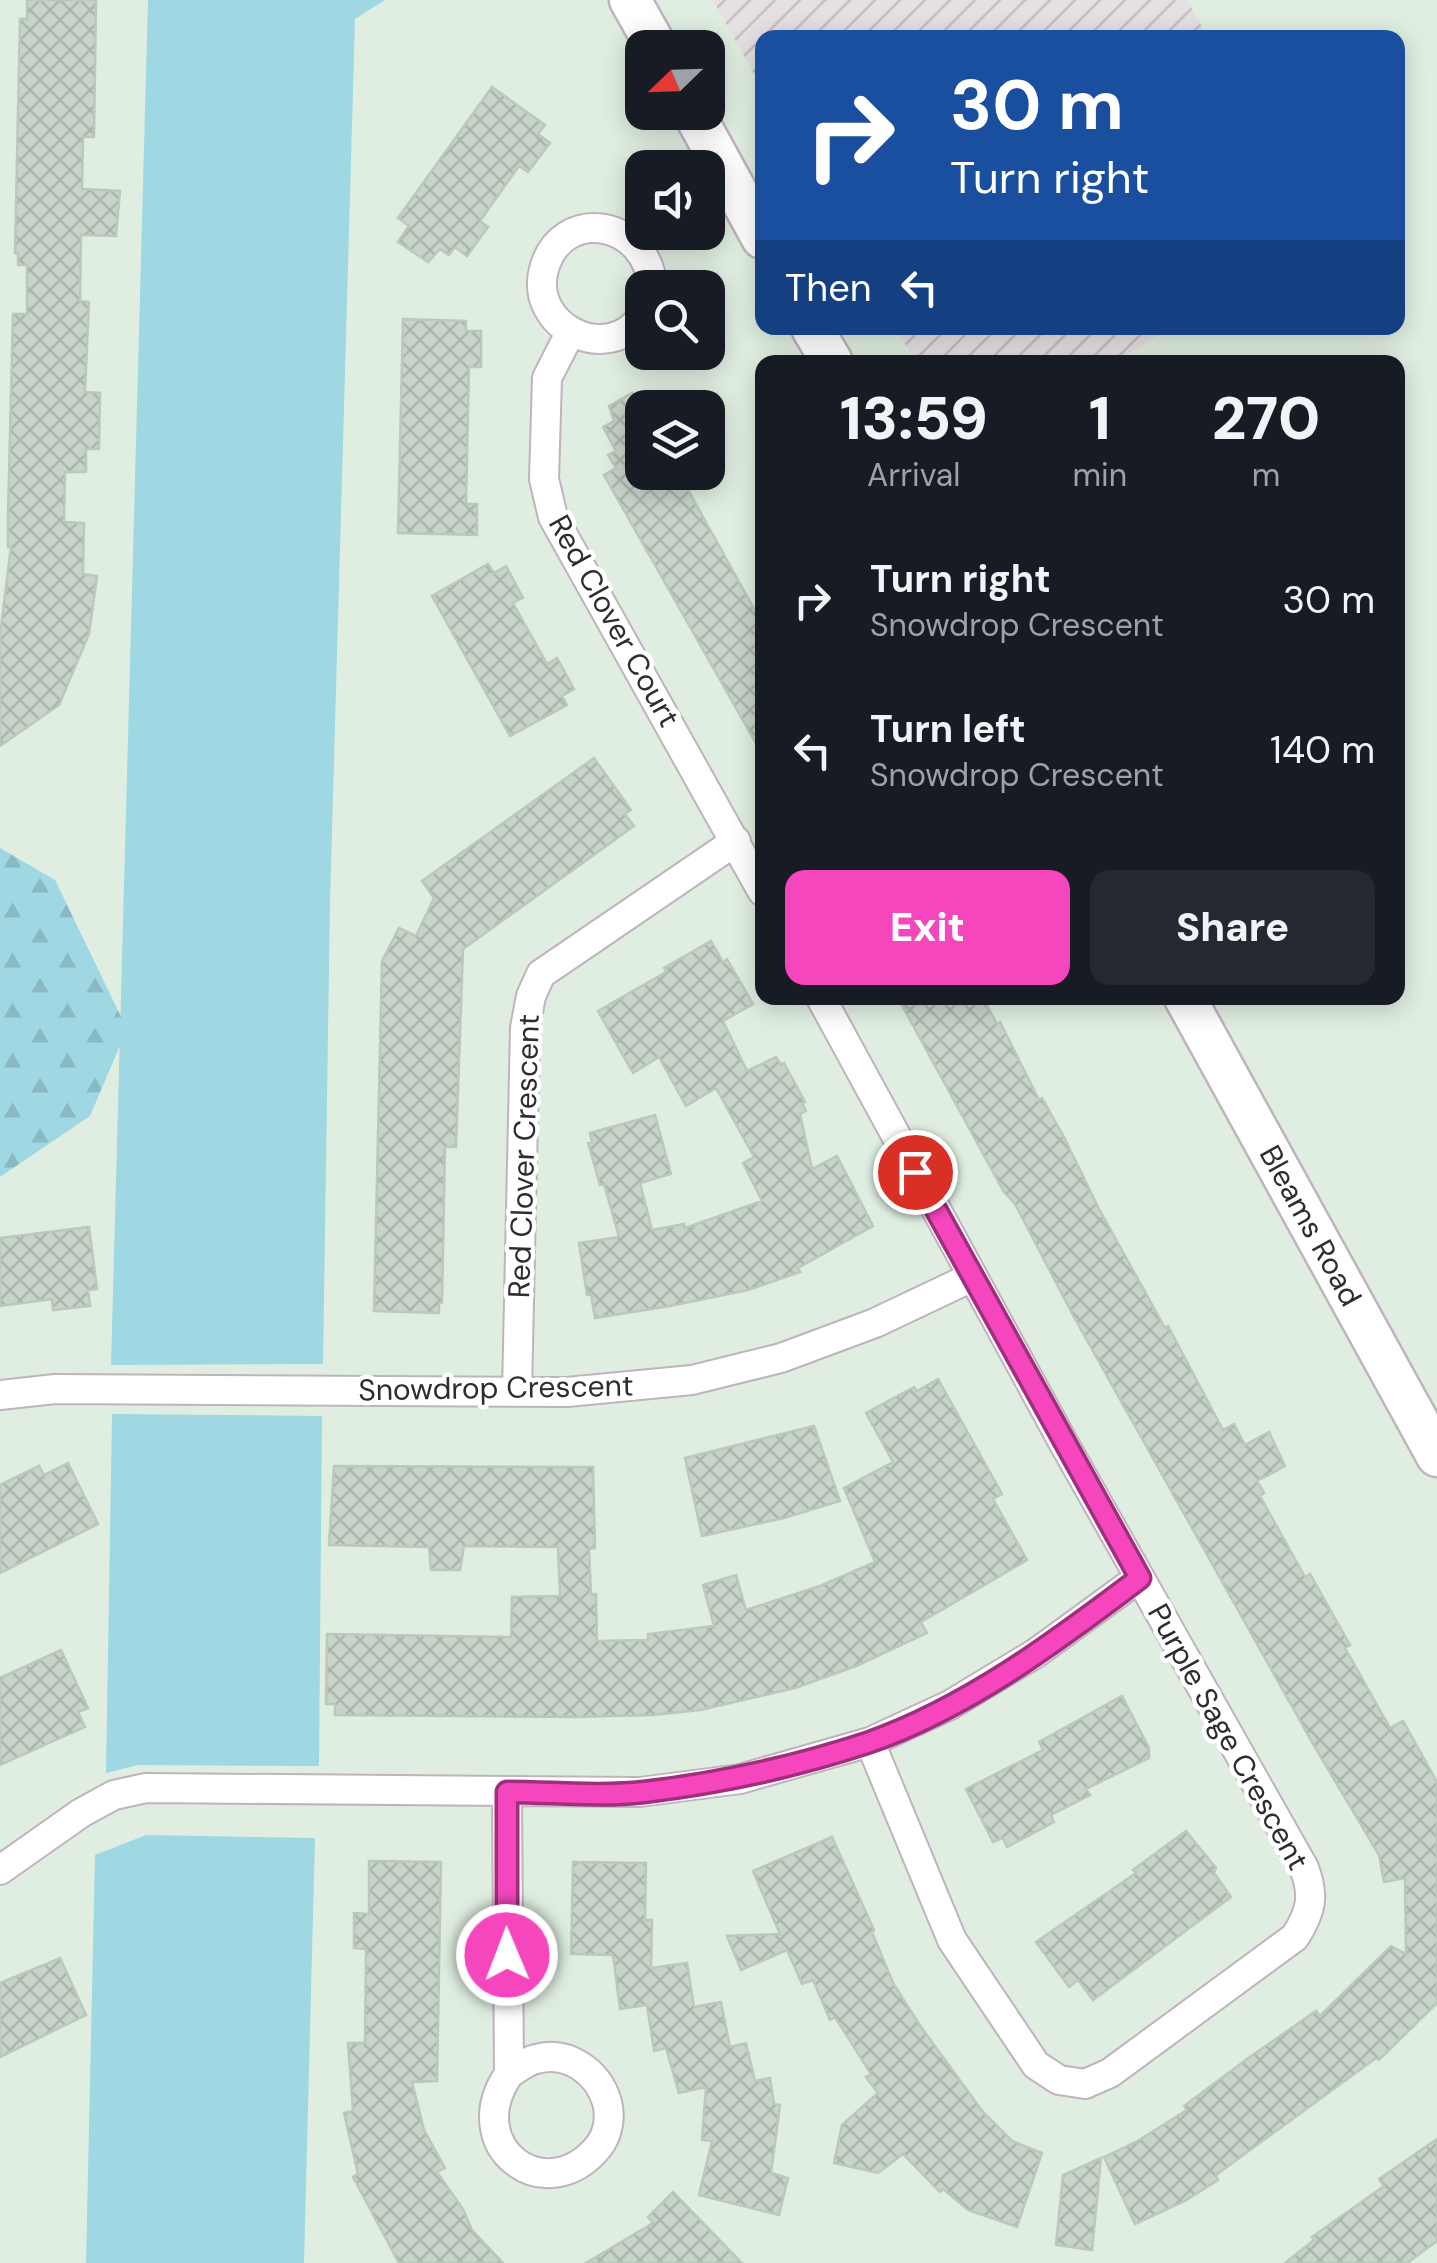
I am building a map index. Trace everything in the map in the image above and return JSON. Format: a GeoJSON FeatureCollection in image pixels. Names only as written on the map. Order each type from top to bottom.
{"type":"FeatureCollection","features":[{"type":"Feature","properties":{"kind":"main road"},"geometry":{"type":"LineString","coordinates":[[630,0],[647,30]]}},
{"type":"Feature","properties":{"kind":"main road"},"geometry":{"type":"LineString","coordinates":[[703,130],[755,225]]}},
{"type":"Feature","properties":{"kind":"main road","name":"Bleams Road"},"geometry":{"type":"LineString","coordinates":[[1188,1005],[1437,1456]]}},
{"type":"Feature","properties":{"kind":"street"},"geometry":{"type":"LineString","coordinates":[[625,333],[606,340],[570,333],[556,322],[546,306],[543,270],[550,254],[563,240],[596,228],[631,239],[644,252],[651,270]]}},
{"type":"Feature","properties":{"kind":"street","name":"Red Clover Court"},"geometry":{"type":"LineString","coordinates":[[570,333],[546,378],[544,479],[553,517],[736,841]]}},
{"type":"Feature","properties":{"kind":"street"},"geometry":{"type":"LineString","coordinates":[[736,841],[755,878]]}},
{"type":"Feature","properties":{"kind":"street","name":"Red Clover Crescent"},"geometry":{"type":"LineString","coordinates":[[517,1392],[525,1028],[530,996],[541,974],[736,841]]}},
{"type":"Feature","properties":{"kind":"street"},"geometry":{"type":"LineString","coordinates":[[0,1870],[81,1813],[114,1795],[146,1788],[640,1792],[740,1779],[870,1742],[950,1705],[1036,1653],[1140,1578],[824,1005]]}},
{"type":"Feature","properties":{"kind":"street","name":"Snowdrop Crescent"},"geometry":{"type":"LineString","coordinates":[[0,1395],[54,1389],[568,1392],[692,1380],[782,1358],[875,1323],[972,1276]]}},
{"type":"Feature","properties":{"kind":"street","name":"Purple Sage Crescent"},"geometry":{"type":"LineString","coordinates":[[870,1742],[952,1940],[1036,2065],[1059,2080],[1085,2084],[1110,2073],[1295,1936],[1309,1915],[1312,1890],[1304,1868],[1140,1578]]}},
{"type":"Feature","properties":{"kind":"street"},"geometry":{"type":"LineString","coordinates":[[507,1792],[509,2074],[492,2110],[498,2142],[510,2158],[533,2171],[568,2172],[586,2162],[604,2140],[609,2120],[603,2090],[591,2073],[574,2061],[554,2057],[534,2059],[509,2074]]}},
{"type":"Feature","properties":{"kind":"shaded area"},"geometry":{"type":"Polygon","coordinates":[[[713,0],[1187,0],[1204,30],[755,30],[755,76],[713,0]]]}},
{"type":"Feature","properties":{"kind":"shaded area"},"geometry":{"type":"Polygon","coordinates":[[[900,335],[1158,335],[1127,355],[912,355],[900,335]]]}},
{"type":"Feature","properties":{"kind":"green space"},"geometry":{"type":"Polygon","coordinates":[[[148,0],[385,0],[355,19],[330,902],[323,1364],[111,1365],[148,0]]]}},
{"type":"Feature","properties":{"kind":"green space"},"geometry":{"type":"Polygon","coordinates":[[[0,848],[55,880],[127,1029],[90,1116],[0,1177],[0,848]]]}},
{"type":"Feature","properties":{"kind":"green space"},"geometry":{"type":"Polygon","coordinates":[[[112,1414],[322,1416],[319,1766],[138,1765],[106,1773],[112,1414]]]}},
{"type":"Feature","properties":{"kind":"green space"},"geometry":{"type":"Polygon","coordinates":[[[146,1835],[315,1838],[304,2263],[86,2263],[95,1855],[146,1835]]]}},
{"type":"Feature","properties":{"kind":"building"},"geometry":{"type":"Polygon","coordinates":[[[27,0],[96,0],[94,137],[83,137],[82,189],[120,191],[116,236],[81,235],[80,301],[89,302],[85,392],[100,393],[99,449],[86,449],[86,472],[65,472],[64,522],[84,523],[83,574],[97,576],[89,634],[59,705],[0,746],[0,635],[11,547],[8,514],[13,314],[27,314],[27,265],[18,265],[15,253],[20,19],[27,19],[27,0]]]}},
{"type":"Feature","properties":{"kind":"building"},"geometry":{"type":"Polygon","coordinates":[[[492,87],[545,125],[538,134],[550,143],[528,172],[519,166],[480,221],[488,227],[467,256],[455,247],[449,255],[440,249],[428,262],[398,242],[409,226],[398,218],[492,87]]]}},
{"type":"Feature","properties":{"kind":"building"},"geometry":{"type":"Polygon","coordinates":[[[403,319],[466,321],[466,331],[481,331],[481,367],[469,367],[466,504],[477,504],[477,535],[398,533],[403,319]]]}},
{"type":"Feature","properties":{"kind":"building"},"geometry":{"type":"Polygon","coordinates":[[[625,397],[625,490],[688,490],[755,610],[755,742],[604,475],[616,468],[608,455],[616,451],[603,427],[614,421],[609,406],[625,397]]]}},
{"type":"Feature","properties":{"kind":"building"},"geometry":{"type":"Polygon","coordinates":[[[488,564],[494,573],[506,566],[523,598],[513,603],[547,664],[557,658],[574,689],[562,696],[567,705],[510,736],[432,596],[488,564]]]}},
{"type":"Feature","properties":{"kind":"building"},"geometry":{"type":"Polygon","coordinates":[[[594,758],[631,810],[625,814],[634,826],[463,949],[456,1147],[445,1147],[442,1303],[439,1313],[374,1311],[382,961],[399,928],[416,936],[434,898],[422,881],[594,758]]]}},
{"type":"Feature","properties":{"kind":"building"},"geometry":{"type":"Polygon","coordinates":[[[711,941],[723,962],[727,959],[753,1004],[723,1021],[747,1071],[776,1057],[781,1065],[784,1063],[805,1102],[802,1103],[806,1111],[800,1114],[812,1169],[837,1156],[873,1226],[798,1268],[800,1272],[748,1290],[595,1318],[591,1294],[587,1295],[579,1243],[619,1237],[588,1143],[592,1142],[590,1133],[655,1115],[671,1174],[640,1183],[652,1230],[684,1224],[685,1228],[762,1201],[743,1163],[754,1157],[716,1088],[686,1106],[659,1057],[633,1073],[598,1011],[711,941]]]}},
{"type":"Feature","properties":{"kind":"building"},"geometry":{"type":"Polygon","coordinates":[[[902,1005],[987,1005],[997,1024],[1000,1022],[1039,1100],[1042,1098],[1064,1137],[1098,1207],[1223,1430],[1234,1424],[1245,1445],[1269,1432],[1285,1466],[1257,1481],[1264,1493],[1260,1496],[1305,1577],[1310,1574],[1350,1645],[1345,1648],[1390,1728],[1403,1721],[1437,1782],[1437,2003],[1379,2060],[1376,2058],[1216,2175],[1218,2180],[1185,2201],[1135,2224],[1104,2157],[1187,2110],[1184,2106],[1316,2011],[1320,2016],[1391,1946],[1406,1954],[1405,1878],[1384,1882],[1379,1855],[1075,1319],[1015,1204],[1004,1192],[902,1005]]]}},
{"type":"Feature","properties":{"kind":"building"},"geometry":{"type":"Polygon","coordinates":[[[89,1227],[97,1289],[88,1290],[90,1306],[53,1310],[52,1299],[0,1306],[0,1238],[89,1227]]]}},
{"type":"Feature","properties":{"kind":"building"},"geometry":{"type":"Polygon","coordinates":[[[938,1379],[1002,1494],[993,1499],[1027,1560],[921,1622],[927,1633],[856,1666],[795,1688],[700,1710],[576,1717],[335,1715],[335,1704],[326,1704],[327,1634],[511,1637],[512,1597],[560,1596],[558,1547],[464,1546],[460,1570],[431,1570],[429,1547],[329,1545],[334,1466],[593,1467],[595,1548],[589,1549],[591,1594],[596,1594],[597,1641],[648,1640],[648,1634],[714,1626],[703,1585],[736,1575],[746,1610],[820,1586],[875,1562],[844,1488],[893,1462],[866,1413],[914,1387],[917,1391],[938,1379]]]}},
{"type":"Feature","properties":{"kind":"building"},"geometry":{"type":"Polygon","coordinates":[[[814,1426],[840,1501],[702,1536],[685,1458],[814,1426]]]}},
{"type":"Feature","properties":{"kind":"building"},"geometry":{"type":"Polygon","coordinates":[[[68,1463],[98,1524],[0,1573],[0,1485],[39,1466],[44,1475],[68,1463]]]}},
{"type":"Feature","properties":{"kind":"building"},"geometry":{"type":"Polygon","coordinates":[[[61,1650],[88,1708],[78,1712],[85,1727],[0,1765],[0,1678],[61,1650]]]}},
{"type":"Feature","properties":{"kind":"building"},"geometry":{"type":"Polygon","coordinates":[[[1122,1696],[1149,1748],[1149,1758],[1086,1789],[1090,1795],[1051,1815],[1054,1822],[1007,1847],[1003,1838],[993,1842],[966,1789],[1043,1750],[1039,1742],[1122,1696]]]}},
{"type":"Feature","properties":{"kind":"building"},"geometry":{"type":"Polygon","coordinates":[[[1186,1831],[1216,1868],[1214,1873],[1231,1897],[1093,2000],[1078,1980],[1069,1987],[1036,1942],[1136,1873],[1133,1870],[1186,1831]]]}},
{"type":"Feature","properties":{"kind":"building"},"geometry":{"type":"Polygon","coordinates":[[[832,1837],[893,1983],[921,2027],[983,2112],[1012,2141],[1042,2153],[1017,2227],[968,2210],[943,2189],[940,2192],[903,2154],[878,2173],[834,2163],[842,2125],[878,2093],[866,2077],[871,2074],[835,2017],[830,2020],[813,1980],[802,1984],[787,1950],[741,1970],[727,1936],[780,1934],[753,1871],[832,1837]]]}},
{"type":"Feature","properties":{"kind":"building"},"geometry":{"type":"Polygon","coordinates":[[[369,1861],[441,1862],[437,2081],[412,2082],[424,2130],[445,2168],[437,2172],[463,2209],[472,2230],[503,2263],[399,2263],[353,2177],[358,2174],[344,2113],[353,2111],[348,2043],[365,2043],[366,1949],[354,1948],[354,1913],[369,1914],[369,1861]]]}},
{"type":"Feature","properties":{"kind":"building"},"geometry":{"type":"Polygon","coordinates":[[[573,1862],[646,1863],[645,1920],[652,1920],[651,1968],[687,1963],[694,2007],[721,2002],[730,2047],[746,2043],[755,2081],[770,2078],[774,2104],[780,2105],[771,2173],[788,2178],[779,2215],[699,2195],[712,2141],[702,2140],[706,2087],[679,2093],[666,2048],[654,2051],[647,2005],[620,2009],[613,1955],[571,1954],[573,1862]]]}},
{"type":"Feature","properties":{"kind":"building"},"geometry":{"type":"Polygon","coordinates":[[[60,1958],[86,2015],[0,2057],[0,1983],[60,1958]]]}},
{"type":"Feature","properties":{"kind":"building"},"geometry":{"type":"Polygon","coordinates":[[[1437,2139],[1437,2241],[1407,2263],[1285,2263],[1314,2240],[1312,2237],[1384,2186],[1379,2179],[1437,2139]]]}},
{"type":"Feature","properties":{"kind":"building"},"geometry":{"type":"Polygon","coordinates":[[[1101,2158],[1092,2250],[1056,2245],[1063,2175],[1101,2158]]]}},
{"type":"Feature","properties":{"kind":"building"},"geometry":{"type":"Polygon","coordinates":[[[673,2192],[742,2263],[586,2263],[653,2223],[648,2217],[673,2192]]]}},
{"type":"Feature","properties":{"kind":"route"},"geometry":{"type":"LineString","coordinates":[[507,1955],[507,1792],[640,1792],[740,1779],[870,1742],[950,1705],[1036,1653],[1140,1578],[915,1172]]}}]}
